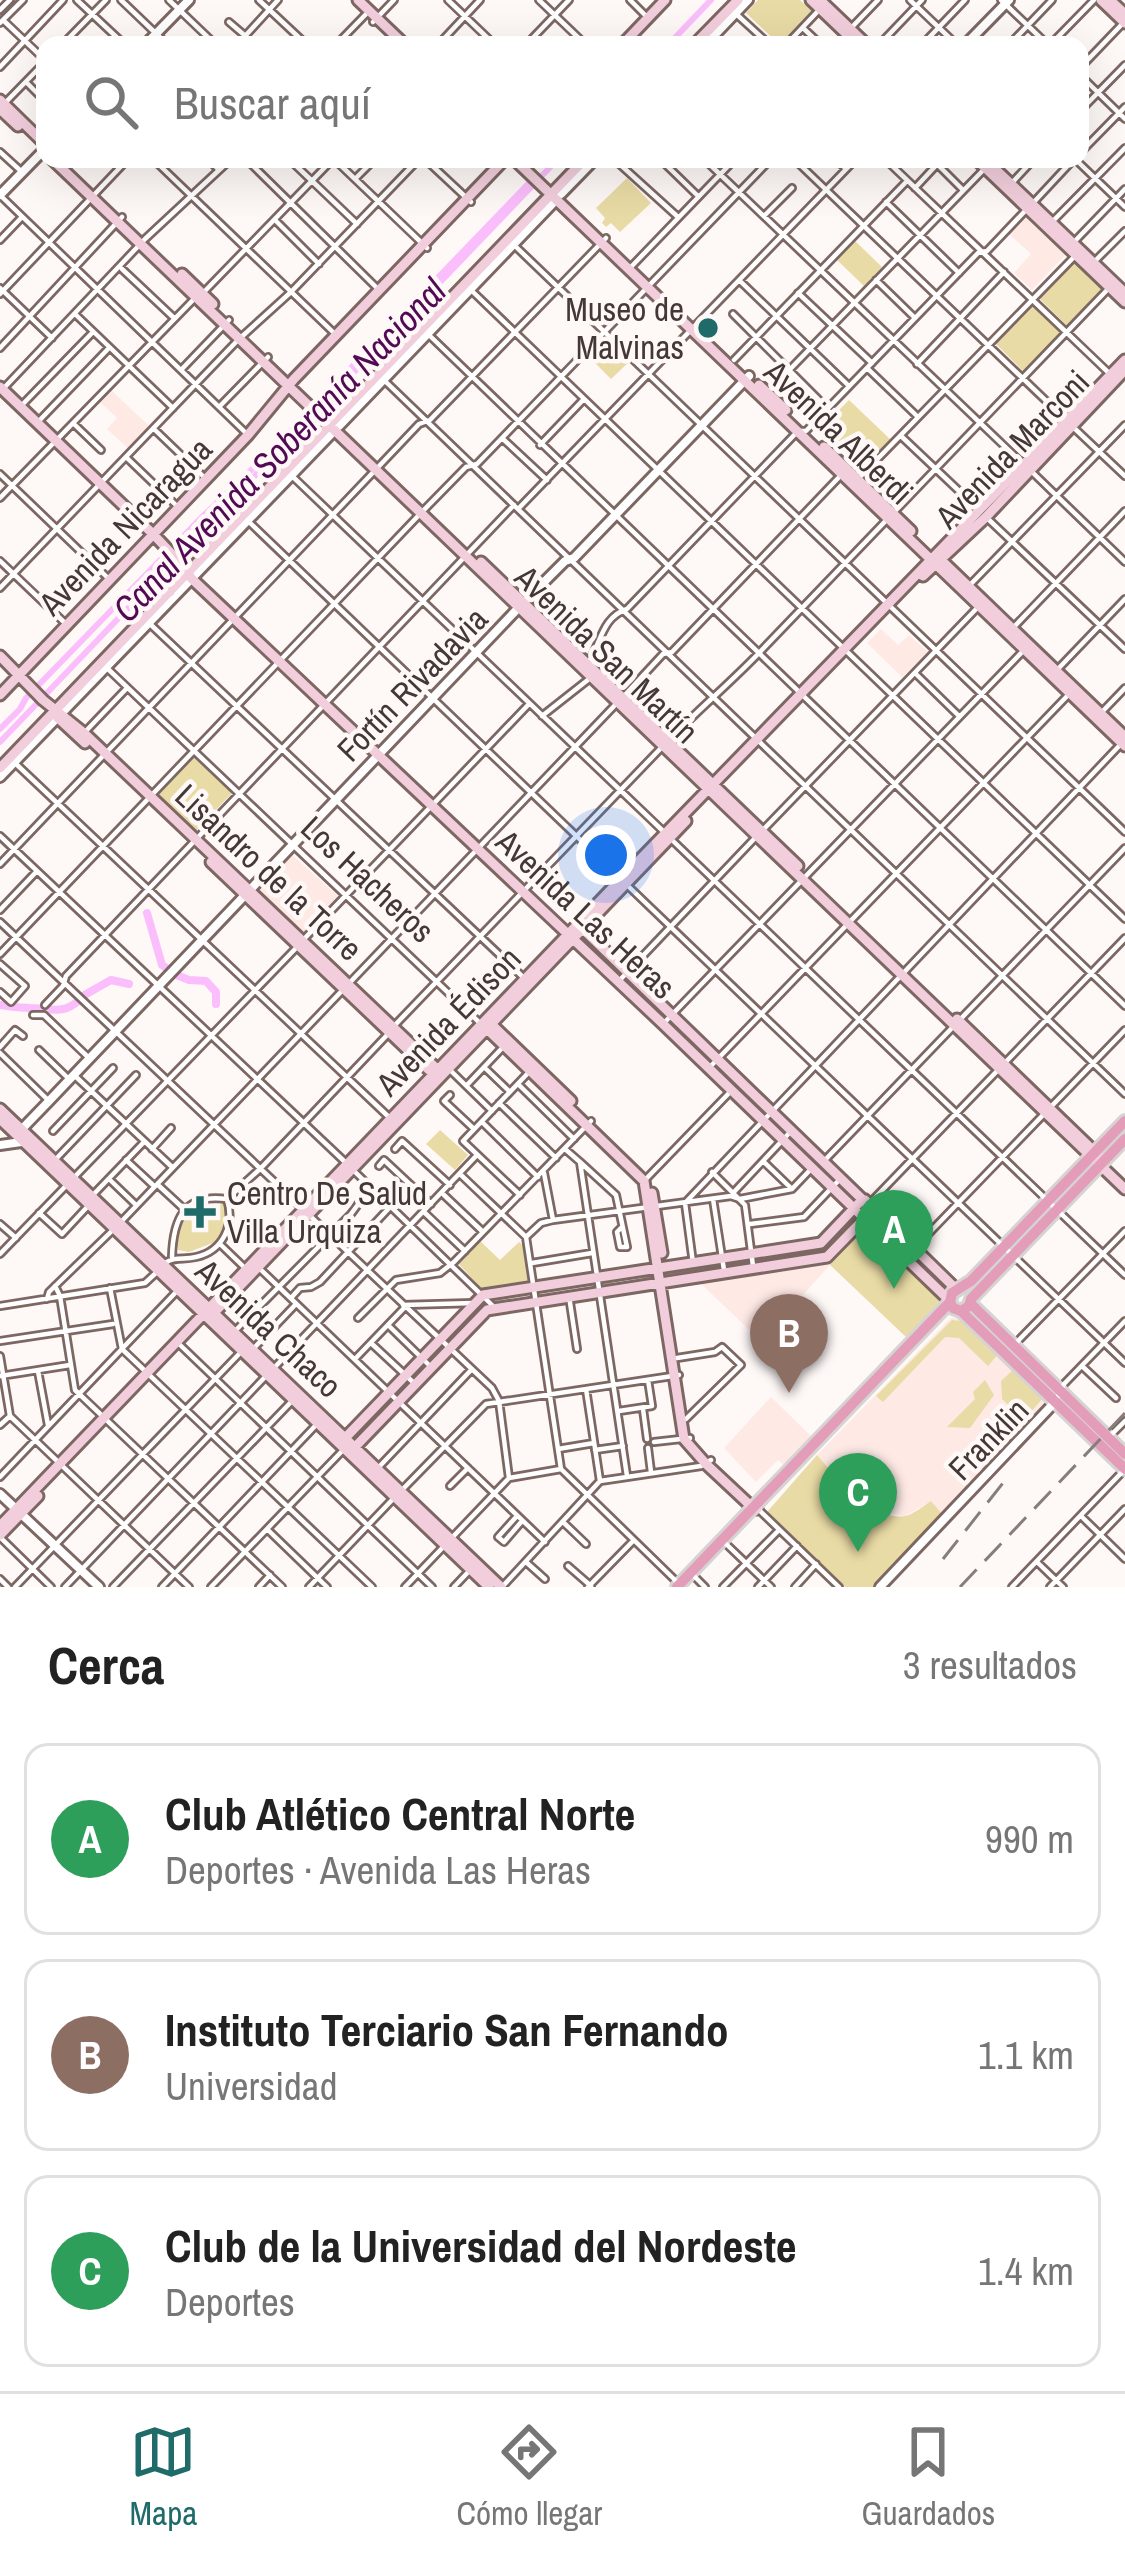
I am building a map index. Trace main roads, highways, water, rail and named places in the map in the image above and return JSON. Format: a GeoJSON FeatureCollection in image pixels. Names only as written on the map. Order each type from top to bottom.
{"type":"FeatureCollection","features":[{"type":"Feature","properties":{"kind":"main road"},"geometry":{"type":"LineString","coordinates":[[354,0],[389,36]]}},
{"type":"Feature","properties":{"kind":"main road"},"geometry":{"type":"LineString","coordinates":[[627,36],[661,0]]}},
{"type":"Feature","properties":{"kind":"main road"},"geometry":{"type":"LineString","coordinates":[[1097,0],[1125,20]]}},
{"type":"Feature","properties":{"kind":"main road"},"geometry":{"type":"LineString","coordinates":[[1110,0],[1125,20]]}},
{"type":"Feature","properties":{"kind":"main road"},"geometry":{"type":"LineString","coordinates":[[822,3],[851,36]]}},
{"type":"Feature","properties":{"kind":"main road"},"geometry":{"type":"LineString","coordinates":[[704,36],[735,7]]}},
{"type":"Feature","properties":{"kind":"main road","name":"Avenida San Martín"},"geometry":{"type":"LineString","coordinates":[[1,105],[36,139]]}},
{"type":"Feature","properties":{"kind":"main road","name":"Avenida San Martín"},"geometry":{"type":"LineString","coordinates":[[66,168],[1125,1185]]}},
{"type":"Feature","properties":{"kind":"main road","name":"Avenida Nicaragua"},"geometry":{"type":"LineString","coordinates":[[0,695],[23,680],[67,626],[291,386],[503,168]]}},
{"type":"Feature","properties":{"kind":"main road","name":"Avenida Alberdi"},"geometry":{"type":"LineString","coordinates":[[524,168],[1124,741]]}},
{"type":"Feature","properties":{"kind":"main road"},"geometry":{"type":"LineString","coordinates":[[0,768],[170,592],[161,591],[159,583],[174,567],[187,570],[185,556],[199,542],[206,542],[209,550],[334,426],[575,168]]}},
{"type":"Feature","properties":{"kind":"main road"},"geometry":{"type":"LineString","coordinates":[[992,168],[1125,302]]}},
{"type":"Feature","properties":{"kind":"main road"},"geometry":{"type":"LineString","coordinates":[[1112,285],[1125,293]]}},
{"type":"Feature","properties":{"kind":"main road","name":"Avenida Alberdi"},"geometry":{"type":"LineString","coordinates":[[694,326],[802,431]]}},
{"type":"Feature","properties":{"kind":"main road","name":"Avenida Marconi"},"geometry":{"type":"LineString","coordinates":[[1118,381],[1125,360]]}},
{"type":"Feature","properties":{"kind":"main road","name":"Avenida Marconi"},"geometry":{"type":"LineString","coordinates":[[936,560],[1125,370]]}},
{"type":"Feature","properties":{"kind":"main road","name":"Avenida Las Heras"},"geometry":{"type":"LineString","coordinates":[[1,390],[524,890],[626,972],[719,1058],[841,1178],[906,1258],[963,1298]]}},
{"type":"Feature","properties":{"kind":"main road"},"geometry":{"type":"LineString","coordinates":[[250,517],[272,485]]}},
{"type":"Feature","properties":{"kind":"main road","name":"Avenida Alberdi"},"geometry":{"type":"LineString","coordinates":[[936,560],[1057,670],[1124,741]]}},
{"type":"Feature","properties":{"kind":"main road","name":"Avenida Édison"},"geometry":{"type":"LineString","coordinates":[[0,1533],[936,560]]}},
{"type":"Feature","properties":{"kind":"main road"},"geometry":{"type":"LineString","coordinates":[[114,649],[145,627]]}},
{"type":"Feature","properties":{"kind":"main road","name":"Lisandro de la Torre"},"geometry":{"type":"LineString","coordinates":[[0,656],[441,1074]]}},
{"type":"Feature","properties":{"kind":"main road","name":"Avenida Las Heras"},"geometry":{"type":"LineString","coordinates":[[574,932],[617,982],[832,1187],[916,1248],[978,1320],[1125,1464]]}},
{"type":"Feature","properties":{"kind":"main road","name":"Los Hacheros"},"geometry":{"type":"LineString","coordinates":[[487,1025],[646,1179],[661,1268]]}},
{"type":"Feature","properties":{"kind":"main road","name":"Avenida Chaco"},"geometry":{"type":"LineString","coordinates":[[0,1109],[116,1227],[378,1468],[399,1493]]}},
{"type":"Feature","properties":{"kind":"main road","name":"Avenida Chaco"},"geometry":{"type":"LineString","coordinates":[[0,1119],[54,1161],[70,1182]]}},
{"type":"Feature","properties":{"kind":"main road"},"geometry":{"type":"LineString","coordinates":[[963,1298],[1125,1130]]}},
{"type":"Feature","properties":{"kind":"main road"},"geometry":{"type":"LineString","coordinates":[[427,1363],[439,1340],[479,1299],[820,1243],[863,1209]]}},
{"type":"Feature","properties":{"kind":"main road"},"geometry":{"type":"LineString","coordinates":[[349,1444],[427,1363],[450,1348],[487,1310],[826,1257],[863,1209]]}},
{"type":"Feature","properties":{"kind":"main road"},"geometry":{"type":"LineString","coordinates":[[681,1586],[1008,1251]]}},
{"type":"Feature","properties":{"kind":"main road"},"geometry":{"type":"LineString","coordinates":[[661,1268],[687,1438],[756,1507]]}},
{"type":"Feature","properties":{"kind":"main road"},"geometry":{"type":"LineString","coordinates":[[663,1282],[676,1375]]}},
{"type":"Feature","properties":{"kind":"main road","name":"Avenida Chaco"},"geometry":{"type":"LineString","coordinates":[[209,1313],[235,1331],[248,1349]]}},
{"type":"Feature","properties":{"kind":"main road","name":"Avenida Chaco"},"geometry":{"type":"LineString","coordinates":[[349,1444],[489,1587]]}},
{"type":"Feature","properties":{"kind":"main road","name":"Avenida Chaco"},"geometry":{"type":"LineString","coordinates":[[448,1542],[502,1587]]}},
{"type":"Feature","properties":{"kind":"waterway"},"geometry":{"type":"LineString","coordinates":[[0,17],[16,0]]}},
{"type":"Feature","properties":{"kind":"waterway","name":"Canal Avenida Soberanía Nacional"},"geometry":{"type":"LineString","coordinates":[[677,36],[711,0]]}},
{"type":"Feature","properties":{"kind":"waterway","name":"Canal Avenida Soberanía Nacional"},"geometry":{"type":"LineString","coordinates":[[0,742],[549,168]]}},
{"type":"Feature","properties":{"kind":"waterway"},"geometry":{"type":"LineString","coordinates":[[0,729],[529,183],[534,184]]}},
{"type":"Feature","properties":{"kind":"waterway"},"geometry":{"type":"LineString","coordinates":[[147,913],[162,965],[169,970]]}},
{"type":"Feature","properties":{"kind":"waterway"},"geometry":{"type":"LineString","coordinates":[[174,974],[206,981],[216,992],[216,1004]]}},
{"type":"Feature","properties":{"kind":"waterway"},"geometry":{"type":"LineString","coordinates":[[81,997],[111,980],[129,984]]}},
{"type":"Feature","properties":{"kind":"waterway"},"geometry":{"type":"LineString","coordinates":[[0,1005],[56,1010],[78,1001]]}},
{"type":"Feature","properties":{"kind":"railway"},"geometry":{"type":"LineString","coordinates":[[960,1587],[1125,1413]]}},
{"type":"Feature","properties":{"kind":"railway"},"geometry":{"type":"LineString","coordinates":[[943,1559],[1003,1483]]}},
{"type":"Feature","properties":{"kind":"place","name":"Museo de Malvinas"},"geometry":{"type":"Point","coordinates":[708,328]}},
{"type":"Feature","properties":{"kind":"place","name":"Centro De Salud Villa Urquiza"},"geometry":{"type":"Point","coordinates":[200,1212]}},
{"type":"Feature","properties":{"kind":"place","name":"Club Atlético Central Norte"},"geometry":{"type":"Point","coordinates":[894,1289]}},
{"type":"Feature","properties":{"kind":"place","name":"Instituto Terciario San Fernando"},"geometry":{"type":"Point","coordinates":[789,1393]}},
{"type":"Feature","properties":{"kind":"place","name":"Club de la Universidad del Nordeste"},"geometry":{"type":"Point","coordinates":[858,1552]}}]}
